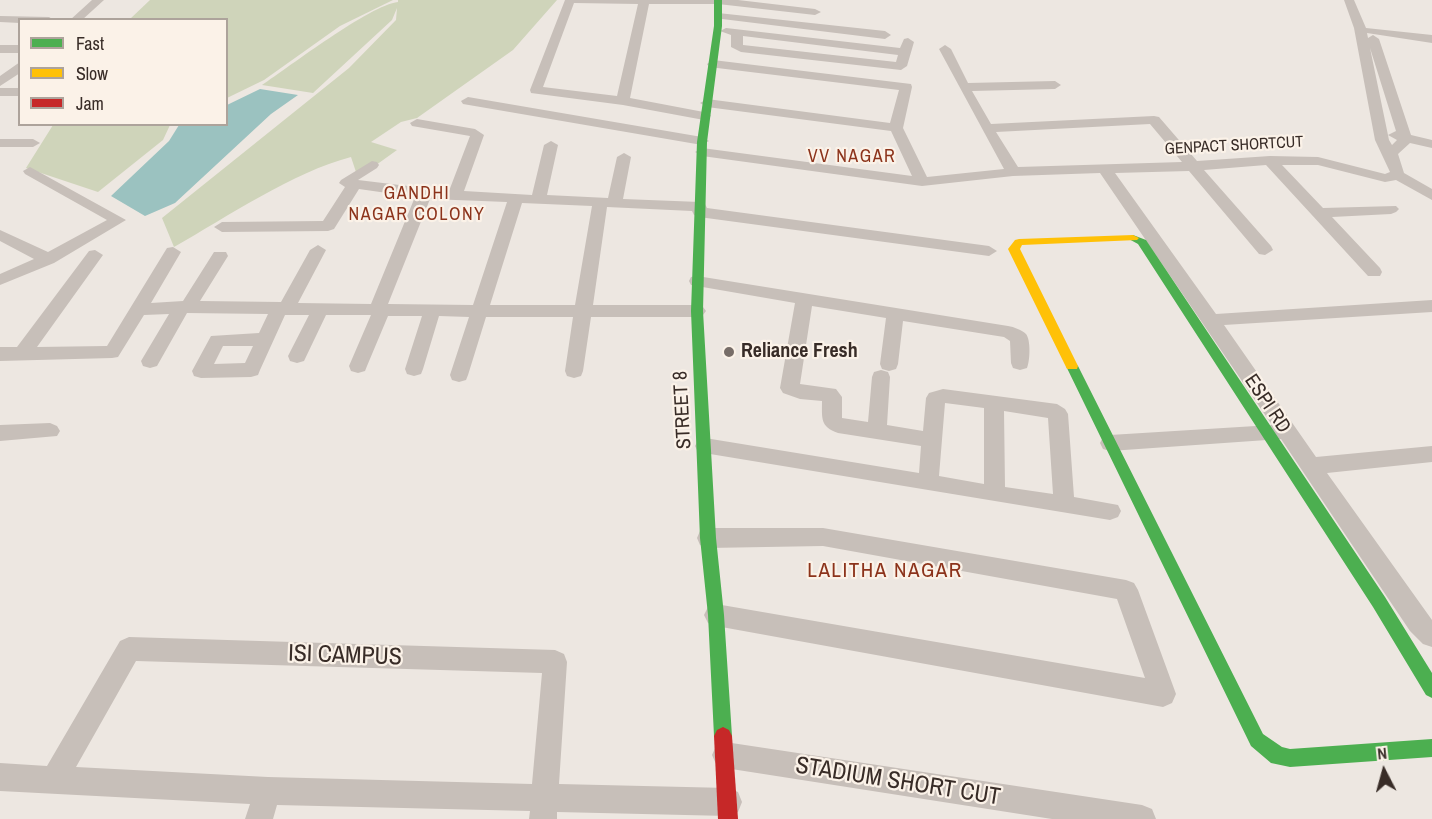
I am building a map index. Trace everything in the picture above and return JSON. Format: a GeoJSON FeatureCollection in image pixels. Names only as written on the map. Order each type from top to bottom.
{"type":"FeatureCollection","features":[{"type":"Feature","properties":{"kind":"street"},"geometry":{"type":"LineString","coordinates":[[77,18],[99,0]]}},
{"type":"Feature","properties":{"kind":"street"},"geometry":{"type":"LineString","coordinates":[[815,12],[718,0],[570,0],[535,88],[539,91],[623,101],[896,128]]}},
{"type":"Feature","properties":{"kind":"street","name":"STREET 8"},"geometry":{"type":"LineString","coordinates":[[718,0],[718,23],[702,146],[697,311],[708,538],[716,615],[728,811]]}},
{"type":"Feature","properties":{"kind":"street"},"geometry":{"type":"LineString","coordinates":[[1349,0],[1360,28],[1382,140],[1390,153],[1398,175],[1432,195]]}},
{"type":"Feature","properties":{"kind":"street"},"geometry":{"type":"LineString","coordinates":[[1358,0],[1405,137],[1402,144],[1390,153]]}},
{"type":"Feature","properties":{"kind":"street"},"geometry":{"type":"LineString","coordinates":[[623,101],[644,1]]}},
{"type":"Feature","properties":{"kind":"street"},"geometry":{"type":"LineString","coordinates":[[0,19],[18,19]]}},
{"type":"Feature","properties":{"kind":"street"},"geometry":{"type":"LineString","coordinates":[[718,23],[737,32],[737,47],[741,48],[901,66],[907,47]]}},
{"type":"Feature","properties":{"kind":"street"},"geometry":{"type":"LineString","coordinates":[[718,23],[885,35]]}},
{"type":"Feature","properties":{"kind":"street"},"geometry":{"type":"LineString","coordinates":[[1370,30],[1432,39]]}},
{"type":"Feature","properties":{"kind":"street"},"geometry":{"type":"LineString","coordinates":[[0,49],[18,50]]}},
{"type":"Feature","properties":{"kind":"street"},"geometry":{"type":"LineString","coordinates":[[945,49],[964,87],[1014,172]]}},
{"type":"Feature","properties":{"kind":"street"},"geometry":{"type":"LineString","coordinates":[[713,64],[906,87],[896,128],[922,182]]}},
{"type":"Feature","properties":{"kind":"street"},"geometry":{"type":"LineString","coordinates":[[0,82],[18,68]]}},
{"type":"Feature","properties":{"kind":"street"},"geometry":{"type":"LineString","coordinates":[[964,87],[1055,85]]}},
{"type":"Feature","properties":{"kind":"street"},"geometry":{"type":"LineString","coordinates":[[0,92],[18,92]]}},
{"type":"Feature","properties":{"kind":"street","name":"GENPACT SHORTCUT"},"geometry":{"type":"LineString","coordinates":[[468,101],[702,146],[922,182],[1014,172],[1195,166],[1270,160],[1318,161],[1385,178],[1398,175]]}},
{"type":"Feature","properties":{"kind":"street"},"geometry":{"type":"LineString","coordinates":[[987,128],[1154,120],[1265,250]]}},
{"type":"Feature","properties":{"kind":"street"},"geometry":{"type":"LineString","coordinates":[[417,123],[477,135],[455,196]]}},
{"type":"Feature","properties":{"kind":"street"},"geometry":{"type":"LineString","coordinates":[[1381,131],[1432,144]]}},
{"type":"Feature","properties":{"kind":"street"},"geometry":{"type":"LineString","coordinates":[[0,143],[33,143]]}},
{"type":"Feature","properties":{"kind":"street"},"geometry":{"type":"LineString","coordinates":[[538,199],[551,145]]}},
{"type":"Feature","properties":{"kind":"street"},"geometry":{"type":"LineString","coordinates":[[574,371],[608,201],[624,157]]}},
{"type":"Feature","properties":{"kind":"street"},"geometry":{"type":"LineString","coordinates":[[1270,160],[1374,272]]}},
{"type":"Feature","properties":{"kind":"street"},"geometry":{"type":"LineString","coordinates":[[372,165],[346,182],[424,194],[608,201],[700,209],[989,251]]}},
{"type":"Feature","properties":{"kind":"street","name":"ESPI RD"},"geometry":{"type":"LineString","coordinates":[[1105,170],[1276,432],[1309,466],[1337,525],[1390,601],[1432,636]]}},
{"type":"Feature","properties":{"kind":"street"},"geometry":{"type":"LineString","coordinates":[[0,280],[48,259],[118,220],[30,171]]}},
{"type":"Feature","properties":{"kind":"street"},"geometry":{"type":"LineString","coordinates":[[222,227],[328,226],[355,184]]}},
{"type":"Feature","properties":{"kind":"street"},"geometry":{"type":"LineString","coordinates":[[358,366],[424,194]]}},
{"type":"Feature","properties":{"kind":"street"},"geometry":{"type":"LineString","coordinates":[[459,375],[516,198]]}},
{"type":"Feature","properties":{"kind":"street"},"geometry":{"type":"LineString","coordinates":[[1319,213],[1390,209]]}},
{"type":"Feature","properties":{"kind":"street"},"geometry":{"type":"LineString","coordinates":[[0,235],[48,259]]}},
{"type":"Feature","properties":{"kind":"street"},"geometry":{"type":"LineString","coordinates":[[1432,306],[1216,340],[1142,242],[1136,239],[1130,237],[1030,242],[1016,244],[1014,249],[1257,740],[1278,756],[1290,758],[1432,748]]}},
{"type":"Feature","properties":{"kind":"street"},"geometry":{"type":"LineString","coordinates":[[265,339],[318,250]]}},
{"type":"Feature","properties":{"kind":"street"},"geometry":{"type":"LineString","coordinates":[[0,354],[112,352],[174,252]]}},
{"type":"Feature","properties":{"kind":"street"},"geometry":{"type":"LineString","coordinates":[[23,353],[95,255]]}},
{"type":"Feature","properties":{"kind":"street"},"geometry":{"type":"LineString","coordinates":[[150,361],[220,256]]}},
{"type":"Feature","properties":{"kind":"street"},"geometry":{"type":"LineString","coordinates":[[697,281],[1015,334],[1019,338],[1020,363]]}},
{"type":"Feature","properties":{"kind":"street"},"geometry":{"type":"LineString","coordinates":[[804,299],[790,388],[800,392],[830,394],[832,422],[835,424],[931,440]]}},
{"type":"Feature","properties":{"kind":"street"},"geometry":{"type":"LineString","coordinates":[[137,309],[185,307],[432,311],[697,311]]}},
{"type":"Feature","properties":{"kind":"street"},"geometry":{"type":"LineString","coordinates":[[297,356],[320,309]]}},
{"type":"Feature","properties":{"kind":"street"},"geometry":{"type":"LineString","coordinates":[[414,369],[432,311]]}},
{"type":"Feature","properties":{"kind":"street"},"geometry":{"type":"LineString","coordinates":[[877,432],[895,314]]}},
{"type":"Feature","properties":{"kind":"street"},"geometry":{"type":"LineString","coordinates":[[928,483],[936,398],[943,396],[1050,409],[1058,414],[1064,504]]}},
{"type":"Feature","properties":{"kind":"street"},"geometry":{"type":"LineString","coordinates":[[994,403],[995,494]]}},
{"type":"Feature","properties":{"kind":"street"},"geometry":{"type":"LineString","coordinates":[[0,433],[50,431]]}},
{"type":"Feature","properties":{"kind":"street"},"geometry":{"type":"LineString","coordinates":[[1110,443],[1276,432],[1337,525]]}},
{"type":"Feature","properties":{"kind":"street"},"geometry":{"type":"LineString","coordinates":[[705,446],[1110,511]]}},
{"type":"Feature","properties":{"kind":"street"},"geometry":{"type":"LineString","coordinates":[[1309,466],[1432,454]]}},
{"type":"Feature","properties":{"kind":"street"},"geometry":{"type":"LineString","coordinates":[[708,538],[823,537],[1126,590],[1163,694],[716,615]]}},
{"type":"Feature","properties":{"kind":"street"},"geometry":{"type":"LineString","coordinates":[[1390,601],[1432,689]]}},
{"type":"Feature","properties":{"kind":"street","name":"ISI CAMPUS"},"geometry":{"type":"LineString","coordinates":[[53,781],[129,649],[555,662],[544,808]]}},
{"type":"Feature","properties":{"kind":"street","name":"STADIUM SHORT CUT"},"geometry":{"type":"LineString","coordinates":[[725,756],[1139,819]]}},
{"type":"Feature","properties":{"kind":"street"},"geometry":{"type":"LineString","coordinates":[[0,777],[544,808],[728,811]]}},
{"type":"Feature","properties":{"kind":"street"},"geometry":{"type":"LineString","coordinates":[[259,819],[268,791]]}},
{"type":"Feature","properties":{"kind":"green space"},"geometry":{"type":"Polygon","coordinates":[[[150,0],[393,0],[340,26],[264,80],[228,98],[228,18],[131,18],[150,0]]]}},
{"type":"Feature","properties":{"kind":"green space"},"geometry":{"type":"Polygon","coordinates":[[[398,0],[557,0],[513,50],[417,118],[401,122],[371,142],[397,150],[358,178],[351,157],[329,164],[283,184],[174,247],[162,218],[349,68],[396,20],[397,8],[392,20],[313,93],[262,85],[350,25],[398,0]]]}},
{"type":"Feature","properties":{"kind":"green space"},"geometry":{"type":"Polygon","coordinates":[[[52,126],[170,126],[163,140],[98,192],[26,168],[52,126]]]}},
{"type":"Feature","properties":{"kind":"water"},"geometry":{"type":"Polygon","coordinates":[[[260,89],[298,95],[271,114],[175,203],[145,216],[111,196],[169,141],[178,126],[228,126],[228,105],[260,89]]]}},
{"type":"Feature","properties":{"kind":"traffic: fast"},"geometry":{"type":"LineString","coordinates":[[718,0],[718,26],[702,142],[697,311],[708,538],[716,615],[723,736]]}},
{"type":"Feature","properties":{"kind":"traffic: fast"},"geometry":{"type":"LineString","coordinates":[[1133,238],[1142,242],[1379,602],[1432,689]]}},
{"type":"Feature","properties":{"kind":"traffic: fast"},"geometry":{"type":"LineString","coordinates":[[1072,366],[1257,740],[1278,756],[1290,758],[1432,748]]}},
{"type":"Feature","properties":{"kind":"traffic: slow"},"geometry":{"type":"LineString","coordinates":[[1072,366],[1014,249],[1019,242],[1133,238]]}},
{"type":"Feature","properties":{"kind":"traffic: jam"},"geometry":{"type":"LineString","coordinates":[[723,736],[728,819]]}},
{"type":"Feature","properties":{"kind":"place","name":"Reliance Fresh"},"geometry":{"type":"Point","coordinates":[729,352]}},
{"type":"Feature","properties":{"kind":"district","name":"VV NAGAR"},"geometry":{"type":"Point","coordinates":[852,157]}},
{"type":"Feature","properties":{"kind":"district","name":"GANDHI NAGAR COLONY"},"geometry":{"type":"Point","coordinates":[417,204]}},
{"type":"Feature","properties":{"kind":"district","name":"LALITHA NAGAR"},"geometry":{"type":"Point","coordinates":[885,571]}}]}
